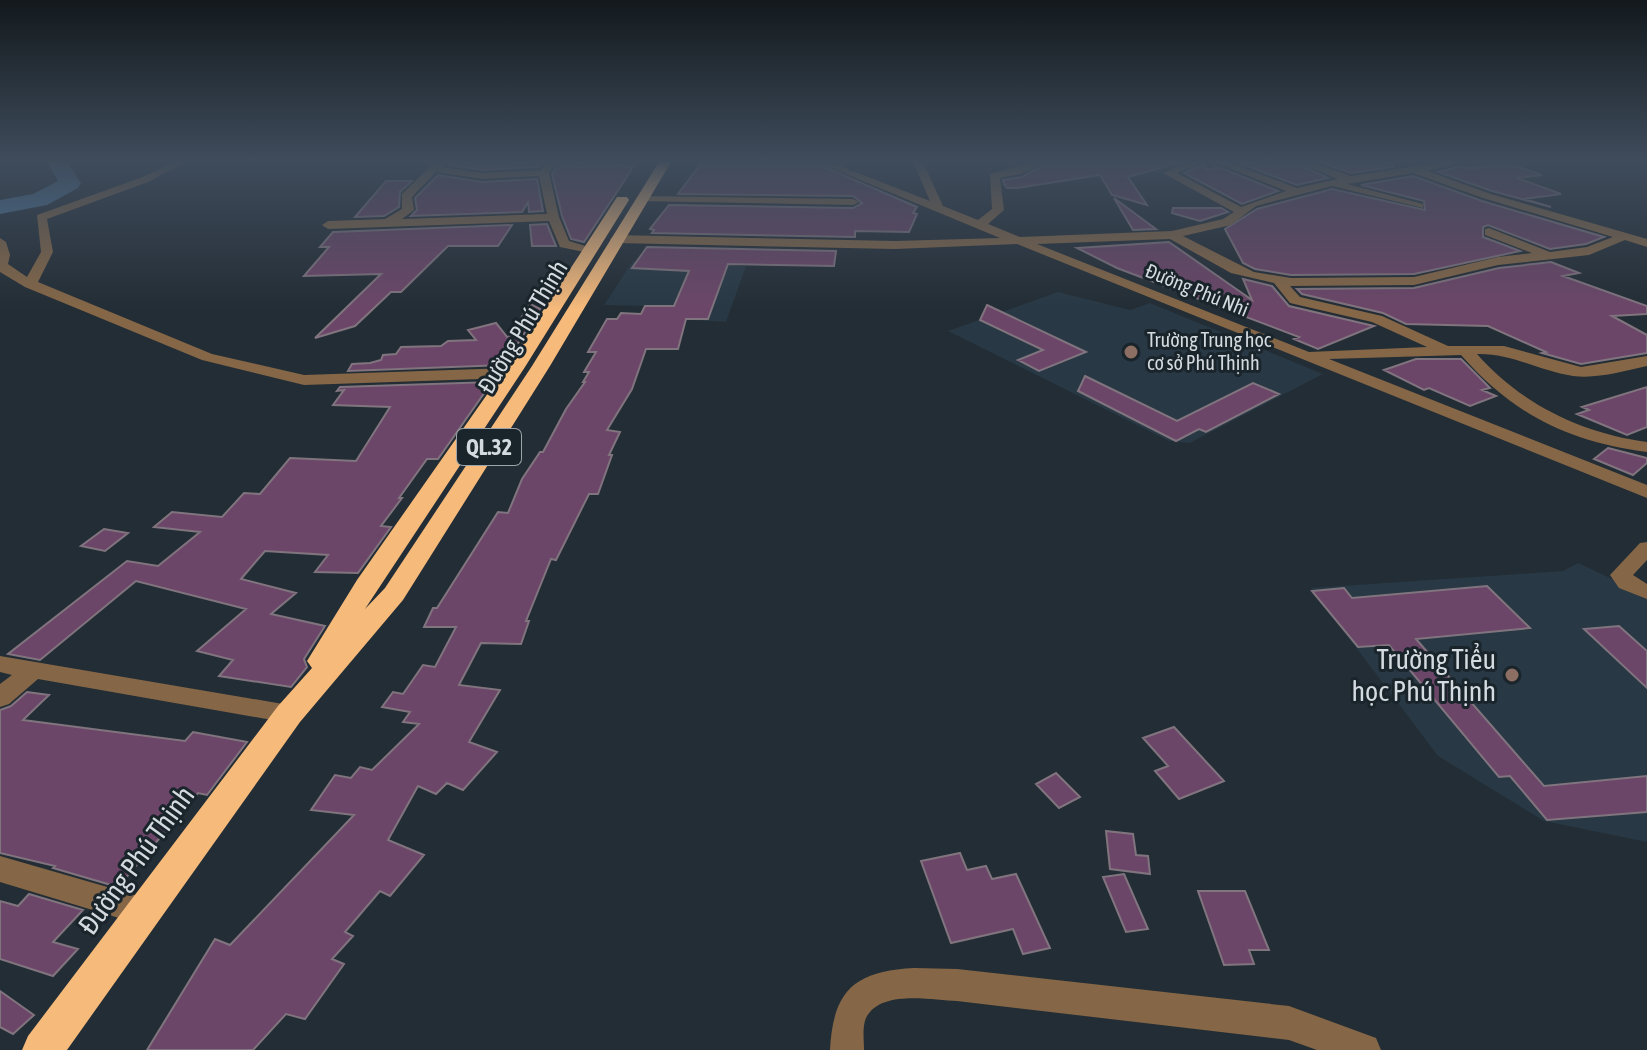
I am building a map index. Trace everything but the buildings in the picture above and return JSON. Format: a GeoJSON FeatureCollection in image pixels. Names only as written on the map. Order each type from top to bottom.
{"type":"FeatureCollection","features":[{"type":"Feature","properties":{"kind":"highway","name":"Đường Phú Thịnh"},"geometry":{"type":"LineString","coordinates":[[289,714],[366,586],[511,373],[615,211]]}},
{"type":"Feature","properties":{"kind":"highway","name":"Đường Phú Thịnh"},"geometry":{"type":"LineString","coordinates":[[42,1050],[289,714],[394,594],[541,366],[634,211]]}},
{"type":"Feature","properties":{"kind":"street"},"geometry":{"type":"LineString","coordinates":[[30,284],[47,252],[41,217],[58,211]]}},
{"type":"Feature","properties":{"kind":"street"},"geometry":{"type":"LineString","coordinates":[[389,222],[406,211]]}},
{"type":"Feature","properties":{"kind":"street"},"geometry":{"type":"LineString","coordinates":[[552,211],[564,244],[589,249]]}},
{"type":"Feature","properties":{"kind":"street","name":"Đường Phú Nhi"},"geometry":{"type":"LineString","coordinates":[[949,211],[1647,492]]}},
{"type":"Feature","properties":{"kind":"street"},"geometry":{"type":"LineString","coordinates":[[979,225],[997,211]]}},
{"type":"Feature","properties":{"kind":"street"},"geometry":{"type":"LineString","coordinates":[[616,239],[895,245],[1172,235],[1227,222],[1241,211]]}},
{"type":"Feature","properties":{"kind":"street"},"geometry":{"type":"LineString","coordinates":[[1539,211],[1647,243]]}},
{"type":"Feature","properties":{"kind":"street"},"geometry":{"type":"LineString","coordinates":[[328,225],[553,217]]}},
{"type":"Feature","properties":{"kind":"street"},"geometry":{"type":"LineString","coordinates":[[1489,232],[1548,256]]}},
{"type":"Feature","properties":{"kind":"street"},"geometry":{"type":"LineString","coordinates":[[1172,235],[1236,270],[1279,281],[1414,281],[1463,267],[1589,251],[1625,236]]}},
{"type":"Feature","properties":{"kind":"street"},"geometry":{"type":"LineString","coordinates":[[0,242],[4,255],[3,268],[30,284],[207,357],[304,380],[511,373]]}},
{"type":"Feature","properties":{"kind":"street"},"geometry":{"type":"LineString","coordinates":[[1279,281],[1295,300],[1377,319],[1445,349]]}},
{"type":"Feature","properties":{"kind":"street"},"geometry":{"type":"LineString","coordinates":[[1306,355],[1445,349],[1517,351],[1559,368],[1586,372],[1647,361]]}},
{"type":"Feature","properties":{"kind":"street"},"geometry":{"type":"LineString","coordinates":[[1464,349],[1509,395],[1542,414],[1603,438],[1647,447]]}},
{"type":"Feature","properties":{"kind":"street"},"geometry":{"type":"LineString","coordinates":[[1647,548],[1621,575],[1627,583],[1647,592]]}},
{"type":"Feature","properties":{"kind":"street"},"geometry":{"type":"LineString","coordinates":[[0,664],[289,714]]}},
{"type":"Feature","properties":{"kind":"street"},"geometry":{"type":"LineString","coordinates":[[0,698],[35,669]]}},
{"type":"Feature","properties":{"kind":"street"},"geometry":{"type":"LineString","coordinates":[[0,869],[142,911]]}},
{"type":"Feature","properties":{"kind":"street"},"geometry":{"type":"LineString","coordinates":[[847,1050],[849,1014],[857,1003],[883,987],[907,983],[973,987],[1289,1023],[1364,1050]]}},
{"type":"Feature","properties":{"kind":"shaded area"},"geometry":{"type":"Polygon","coordinates":[[[633,261],[746,266],[726,322],[640,317],[645,306],[604,305],[633,261]]]}},
{"type":"Feature","properties":{"kind":"shaded area","name":"Trường Trung học cơ sở Phú Thịnh"},"geometry":{"type":"Polygon","coordinates":[[[1058,292],[1130,310],[1150,303],[1323,374],[1190,443],[1169,441],[948,331],[1058,292]]]}},
{"type":"Feature","properties":{"kind":"shaded area","name":"Trường Tiểu học Phú Thịnh"},"geometry":{"type":"Polygon","coordinates":[[[1578,563],[1647,595],[1647,842],[1544,821],[1438,756],[1311,588],[1563,571],[1578,563]]]}},
{"type":"Feature","properties":{"kind":"place","name":"Trường Trung học cơ sở Phú Thịnh"},"geometry":{"type":"Point","coordinates":[1131,352]}},
{"type":"Feature","properties":{"kind":"place","name":"Trường Tiểu học Phú Thịnh"},"geometry":{"type":"Point","coordinates":[1512,675]}}]}
